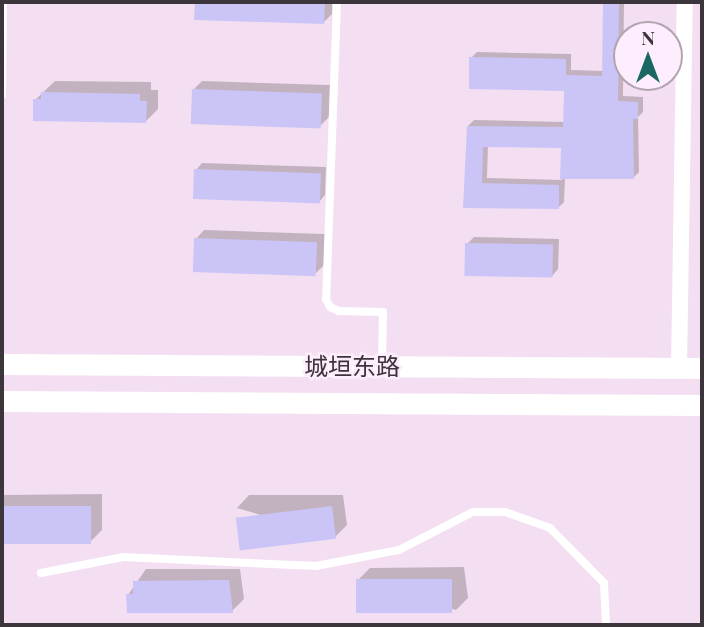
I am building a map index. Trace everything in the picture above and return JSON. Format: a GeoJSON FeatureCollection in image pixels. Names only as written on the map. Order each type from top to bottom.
{"type":"FeatureCollection","features":[{"type":"Feature","properties":{"kind":"main road","name":"城垣东路"},"geometry":{"type":"LineString","coordinates":[[2,364],[702,368]]}},
{"type":"Feature","properties":{"kind":"main road","name":"城垣东路"},"geometry":{"type":"LineString","coordinates":[[2,401],[702,405]]}},
{"type":"Feature","properties":{"kind":"street"},"geometry":{"type":"LineString","coordinates":[[678,368],[685,2]]}},
{"type":"Feature","properties":{"kind":"lane"},"geometry":{"type":"LineString","coordinates":[[2,95],[3,2]]}},
{"type":"Feature","properties":{"kind":"lane"},"geometry":{"type":"LineString","coordinates":[[337,2],[327,299],[330,307],[339,311],[383,312],[382,366]]}},
{"type":"Feature","properties":{"kind":"lane"},"geometry":{"type":"LineString","coordinates":[[41,573],[123,557],[316,566],[399,550],[473,512],[505,512],[550,528],[604,583],[606,625]]}},
{"type":"Feature","properties":{"kind":"building"},"geometry":{"type":"Polygon","coordinates":[[[195,2],[325,2],[324,24],[194,20],[195,2]]]}},
{"type":"Feature","properties":{"kind":"building"},"geometry":{"type":"Polygon","coordinates":[[[603,2],[619,2],[619,21],[613,21],[613,91],[618,91],[618,101],[638,102],[638,119],[633,119],[634,179],[560,179],[561,148],[483,147],[482,183],[559,185],[559,209],[463,208],[467,126],[563,127],[564,91],[469,89],[469,57],[566,59],[566,75],[602,76],[603,2]]]}},
{"type":"Feature","properties":{"kind":"building"},"geometry":{"type":"Polygon","coordinates":[[[192,89],[322,94],[321,129],[191,124],[192,89]]]}},
{"type":"Feature","properties":{"kind":"building"},"geometry":{"type":"Polygon","coordinates":[[[41,92],[140,94],[140,101],[147,101],[146,123],[33,121],[33,99],[41,99],[41,92]]]}},
{"type":"Feature","properties":{"kind":"building"},"geometry":{"type":"Polygon","coordinates":[[[194,169],[321,173],[320,203],[193,199],[194,169]]]}},
{"type":"Feature","properties":{"kind":"building"},"geometry":{"type":"Polygon","coordinates":[[[194,238],[317,242],[316,276],[193,272],[194,238]]]}},
{"type":"Feature","properties":{"kind":"building"},"geometry":{"type":"Polygon","coordinates":[[[465,243],[553,245],[552,278],[464,276],[465,243]]]}},
{"type":"Feature","properties":{"kind":"building"},"geometry":{"type":"Polygon","coordinates":[[[2,506],[91,506],[91,544],[2,544],[2,506]]]}},
{"type":"Feature","properties":{"kind":"building"},"geometry":{"type":"Polygon","coordinates":[[[332,506],[336,539],[240,551],[236,518],[332,506]]]}},
{"type":"Feature","properties":{"kind":"building"},"geometry":{"type":"Polygon","coordinates":[[[356,579],[452,579],[452,613],[356,613],[356,579]]]}},
{"type":"Feature","properties":{"kind":"building"},"geometry":{"type":"Polygon","coordinates":[[[229,580],[233,613],[127,613],[126,594],[133,594],[133,581],[229,580]]]}}]}
